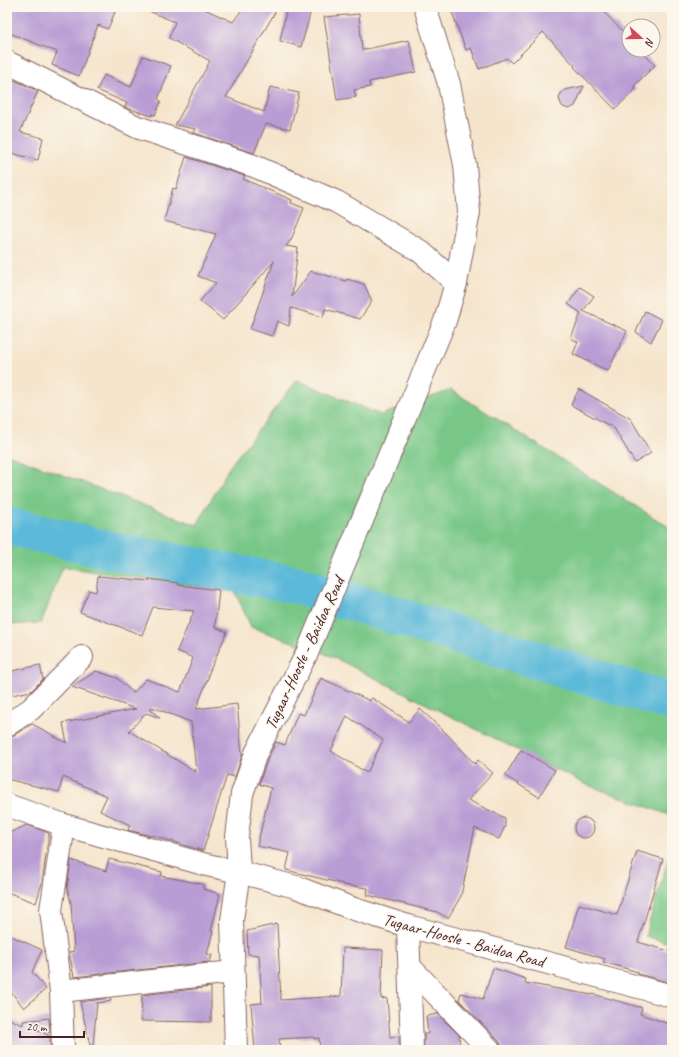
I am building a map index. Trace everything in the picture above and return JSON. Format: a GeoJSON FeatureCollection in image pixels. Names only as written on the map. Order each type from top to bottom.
{"type":"FeatureCollection","features":[{"type":"Feature","properties":{"kind":"street","name":"Tugaar-Hoosle - Baidoa Road"},"geometry":{"type":"LineString","coordinates":[[425,7],[449,84],[465,165],[469,212],[456,283],[445,321],[356,539],[307,653],[256,753],[242,794],[237,837],[239,872],[296,887],[354,910],[408,926],[672,996]]}},
{"type":"Feature","properties":{"kind":"street"},"geometry":{"type":"LineString","coordinates":[[7,62],[137,127],[254,166],[337,202],[420,251],[456,283]]}},
{"type":"Feature","properties":{"kind":"street"},"geometry":{"type":"LineString","coordinates":[[7,725],[31,709],[82,657]]}},
{"type":"Feature","properties":{"kind":"street"},"geometry":{"type":"LineString","coordinates":[[7,805],[64,825],[207,865],[239,872],[232,920],[236,1050]]}},
{"type":"Feature","properties":{"kind":"street"},"geometry":{"type":"LineString","coordinates":[[62,1050],[61,991],[51,910],[64,825]]}},
{"type":"Feature","properties":{"kind":"street"},"geometry":{"type":"LineString","coordinates":[[408,926],[412,1050]]}},
{"type":"Feature","properties":{"kind":"street"},"geometry":{"type":"LineString","coordinates":[[410,967],[490,1050]]}},
{"type":"Feature","properties":{"kind":"street"},"geometry":{"type":"LineString","coordinates":[[61,991],[233,972]]}},
{"type":"Feature","properties":{"kind":"green space"},"geometry":{"type":"Polygon","coordinates":[[[297,380],[381,415],[451,390],[672,529],[672,816],[585,784],[331,656],[251,627],[235,592],[63,567],[41,623],[7,625],[7,454],[197,525],[230,466],[297,380]]]}},
{"type":"Feature","properties":{"kind":"green space"},"geometry":{"type":"Polygon","coordinates":[[[668,859],[672,860],[672,944],[645,936],[668,859]]]}},
{"type":"Feature","properties":{"kind":"building"},"geometry":{"type":"Polygon","coordinates":[[[7,7],[117,7],[108,29],[98,25],[79,76],[52,65],[57,52],[7,32],[7,7]]]}},
{"type":"Feature","properties":{"kind":"building"},"geometry":{"type":"Polygon","coordinates":[[[139,7],[200,7],[233,22],[244,7],[278,7],[226,97],[264,112],[270,87],[299,93],[290,129],[266,124],[254,153],[194,133],[196,129],[175,125],[210,61],[169,38],[175,22],[139,7]]]}},
{"type":"Feature","properties":{"kind":"building"},"geometry":{"type":"Polygon","coordinates":[[[287,7],[312,7],[301,47],[280,41],[287,7]]]}},
{"type":"Feature","properties":{"kind":"building"},"geometry":{"type":"Polygon","coordinates":[[[450,7],[599,7],[621,30],[621,58],[648,58],[655,65],[634,86],[636,89],[615,109],[574,67],[575,66],[543,32],[512,63],[507,58],[479,69],[471,48],[466,50],[450,7]]]}},
{"type":"Feature","properties":{"kind":"building"},"geometry":{"type":"Polygon","coordinates":[[[359,14],[362,50],[409,40],[416,72],[369,82],[370,87],[354,90],[356,97],[337,100],[324,17],[359,14]]]}},
{"type":"Feature","properties":{"kind":"building"},"geometry":{"type":"Polygon","coordinates":[[[143,56],[171,66],[158,99],[161,101],[155,115],[152,114],[152,116],[127,108],[125,107],[127,103],[97,90],[104,75],[131,87],[143,56]]]}},
{"type":"Feature","properties":{"kind":"building"},"geometry":{"type":"Polygon","coordinates":[[[14,80],[38,91],[20,132],[43,138],[38,160],[11,153],[7,161],[7,96],[14,80]]]}},
{"type":"Feature","properties":{"kind":"building"},"geometry":{"type":"Polygon","coordinates":[[[584,86],[575,106],[569,109],[563,107],[559,98],[562,92],[584,86]]]}},
{"type":"Feature","properties":{"kind":"building"},"geometry":{"type":"Polygon","coordinates":[[[186,157],[245,176],[243,179],[292,200],[291,203],[304,208],[291,240],[286,246],[298,248],[292,297],[311,271],[346,281],[347,279],[364,284],[372,301],[360,319],[325,309],[323,317],[291,308],[289,326],[277,321],[272,336],[250,329],[274,261],[223,320],[200,301],[216,283],[198,276],[216,234],[164,221],[173,188],[176,189],[186,157]]]}},
{"type":"Feature","properties":{"kind":"building"},"geometry":{"type":"Polygon","coordinates":[[[580,287],[594,296],[583,311],[627,331],[608,371],[573,354],[578,342],[571,338],[581,313],[568,304],[580,287]]]}},
{"type":"Feature","properties":{"kind":"building"},"geometry":{"type":"Polygon","coordinates":[[[645,311],[662,320],[651,342],[636,332],[645,311]]]}},
{"type":"Feature","properties":{"kind":"building"},"geometry":{"type":"Polygon","coordinates":[[[579,389],[631,419],[651,453],[635,463],[614,428],[571,405],[579,389]]]}},
{"type":"Feature","properties":{"kind":"building"},"geometry":{"type":"Polygon","coordinates":[[[98,576],[149,581],[149,579],[178,583],[178,585],[219,590],[215,627],[227,632],[208,675],[209,676],[196,709],[237,704],[242,755],[235,777],[227,775],[203,851],[152,835],[128,830],[130,825],[100,811],[107,796],[63,777],[59,792],[7,779],[7,737],[14,735],[32,724],[67,743],[63,723],[136,709],[72,687],[96,671],[117,678],[133,693],[146,679],[180,692],[193,658],[177,651],[194,611],[153,607],[142,635],[80,612],[89,590],[96,592],[98,576]],[[152,707],[150,709],[160,718],[146,713],[129,731],[196,772],[191,722],[152,707]]]}},
{"type":"Feature","properties":{"kind":"building"},"geometry":{"type":"Polygon","coordinates":[[[40,665],[43,679],[31,691],[7,696],[7,672],[40,665]]]}},
{"type":"Feature","properties":{"kind":"building"},"geometry":{"type":"Polygon","coordinates":[[[321,678],[370,701],[372,698],[409,722],[420,709],[446,733],[475,764],[478,760],[493,773],[468,800],[505,818],[505,826],[499,839],[475,828],[461,896],[448,918],[437,912],[367,895],[368,888],[343,885],[286,870],[290,853],[257,846],[271,788],[259,784],[268,758],[276,742],[285,745],[298,713],[304,715],[321,678]],[[347,716],[331,751],[367,773],[383,740],[347,716]]]}},
{"type":"Feature","properties":{"kind":"building"},"geometry":{"type":"Polygon","coordinates":[[[521,750],[555,770],[539,797],[505,776],[521,750]]]}},
{"type":"Feature","properties":{"kind":"building"},"geometry":{"type":"Polygon","coordinates":[[[584,818],[591,821],[594,828],[591,835],[584,838],[577,835],[574,828],[577,821],[584,818]]]}},
{"type":"Feature","properties":{"kind":"building"},"geometry":{"type":"Polygon","coordinates":[[[27,825],[49,833],[42,883],[36,903],[7,892],[7,834],[27,825]]]}},
{"type":"Feature","properties":{"kind":"building"},"geometry":{"type":"Polygon","coordinates":[[[637,851],[663,859],[638,942],[672,952],[672,983],[638,974],[638,972],[603,962],[605,959],[566,947],[579,904],[617,915],[637,851]]]}},
{"type":"Feature","properties":{"kind":"building"},"geometry":{"type":"Polygon","coordinates":[[[109,859],[162,872],[161,876],[203,884],[203,889],[220,894],[207,954],[212,955],[210,962],[74,977],[69,952],[74,951],[71,903],[67,888],[71,860],[106,871],[109,859]]]}},
{"type":"Feature","properties":{"kind":"building"},"geometry":{"type":"Polygon","coordinates":[[[277,924],[281,1000],[341,996],[343,948],[383,950],[381,999],[387,998],[390,1037],[399,1036],[399,1050],[320,1050],[319,1038],[314,1039],[314,1037],[279,1039],[280,1050],[255,1050],[251,1004],[262,1003],[259,955],[248,954],[247,931],[277,924]]]}},
{"type":"Feature","properties":{"kind":"building"},"geometry":{"type":"Polygon","coordinates":[[[7,934],[42,950],[32,972],[46,989],[24,1008],[7,987],[7,934]]]}},
{"type":"Feature","properties":{"kind":"building"},"geometry":{"type":"Polygon","coordinates":[[[493,968],[526,979],[525,983],[593,994],[642,1008],[640,1014],[672,1025],[672,1050],[502,1050],[499,1041],[459,1000],[461,993],[483,999],[493,968]]]}},
{"type":"Feature","properties":{"kind":"building"},"geometry":{"type":"Polygon","coordinates":[[[211,987],[211,1022],[141,1021],[142,995],[211,987]]]}},
{"type":"Feature","properties":{"kind":"building"},"geometry":{"type":"Polygon","coordinates":[[[110,998],[111,1001],[97,1003],[93,1045],[90,1045],[80,1002],[110,998]]]}},
{"type":"Feature","properties":{"kind":"building"},"geometry":{"type":"Polygon","coordinates":[[[438,1014],[459,1035],[460,1050],[424,1050],[424,1034],[428,1034],[426,1016],[438,1014]]]}},
{"type":"Feature","properties":{"kind":"building"},"geometry":{"type":"Polygon","coordinates":[[[7,1018],[23,1025],[23,1021],[49,1018],[50,1032],[37,1030],[50,1036],[50,1050],[7,1050],[7,1018]]]}},
{"type":"Feature","properties":{"kind":"waterway"},"geometry":{"type":"LineString","coordinates":[[7,526],[123,553],[298,585],[658,698],[672,701]]}}]}
